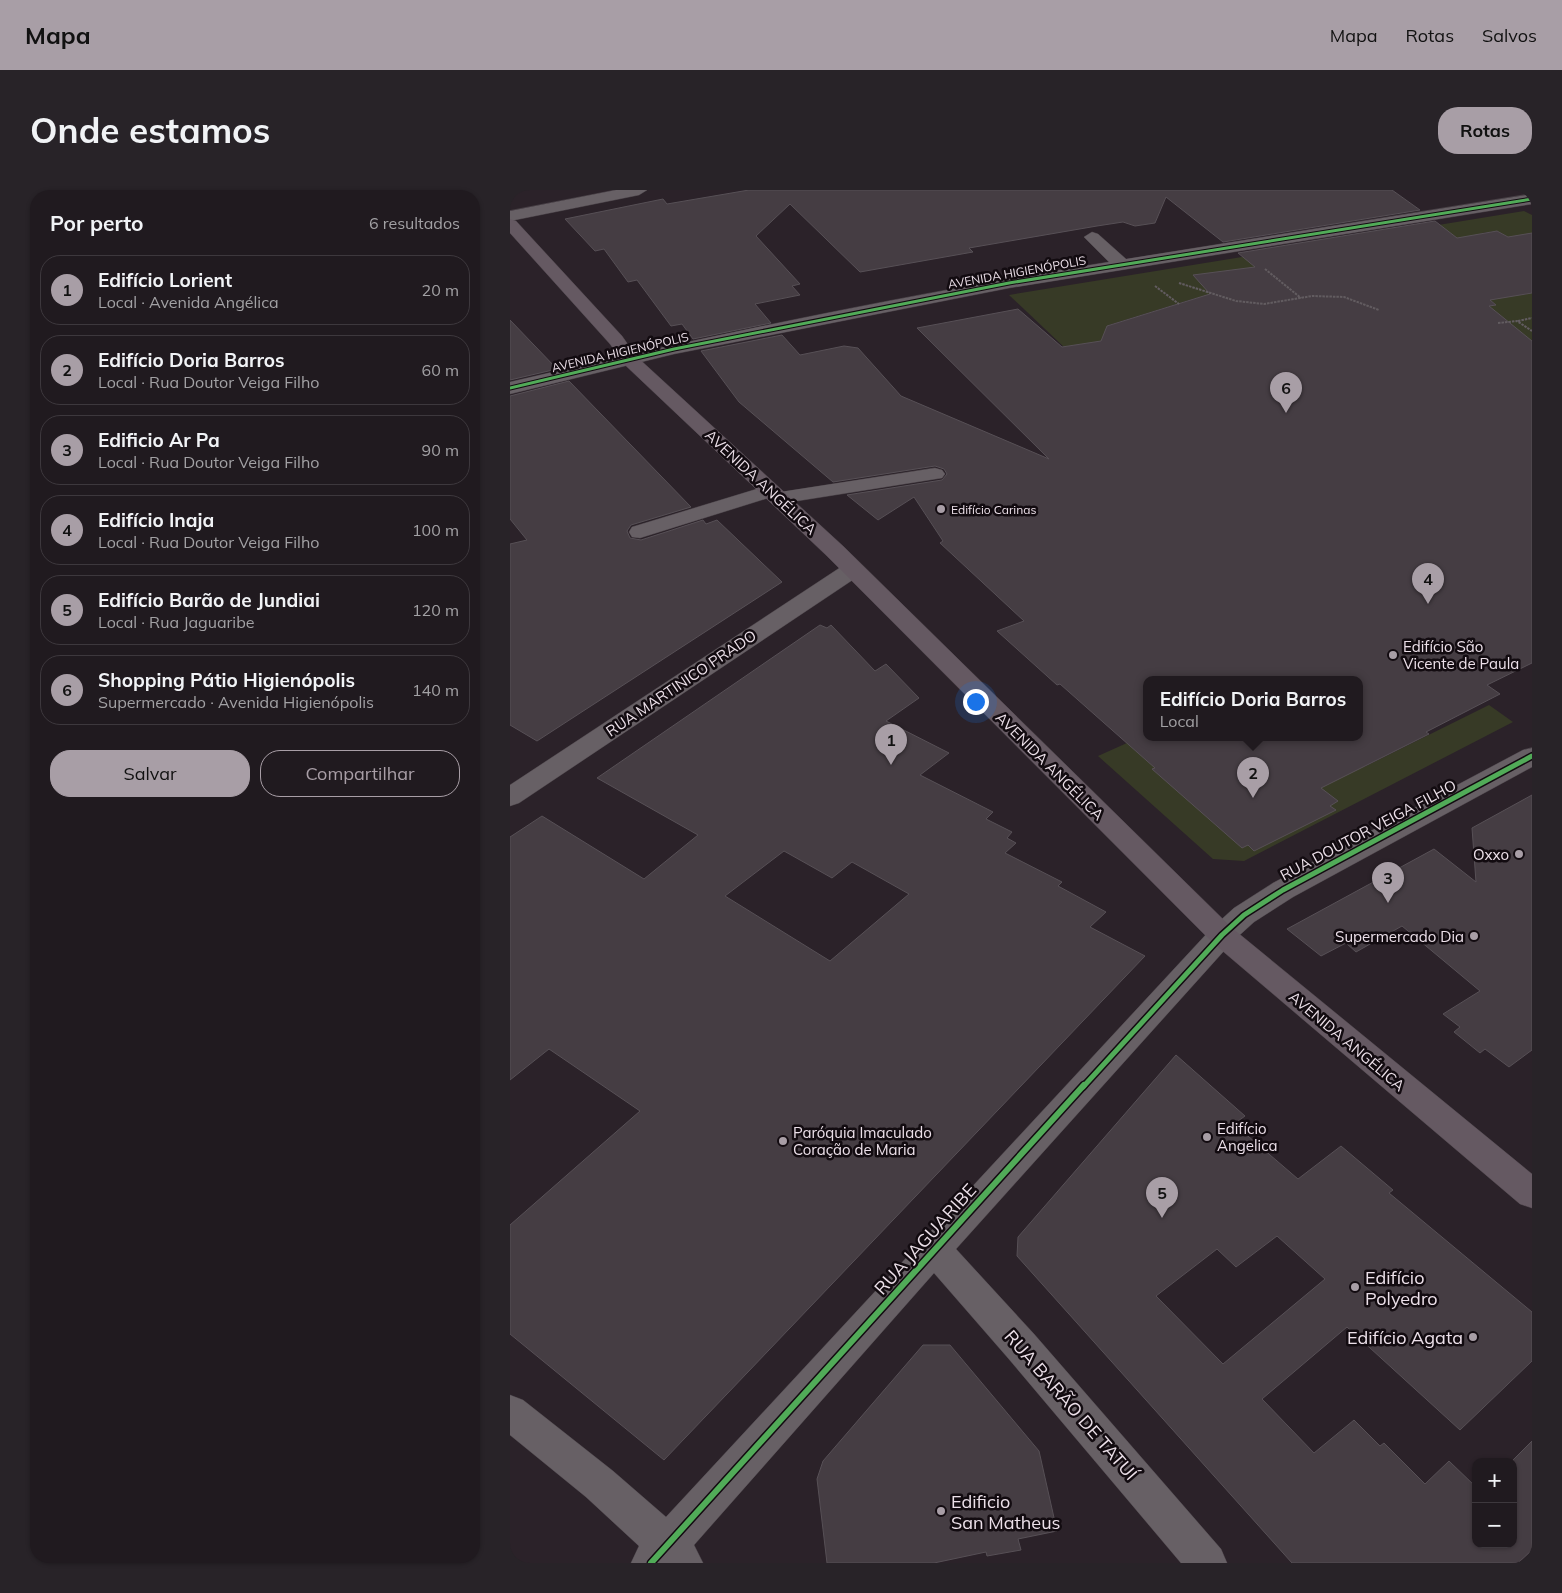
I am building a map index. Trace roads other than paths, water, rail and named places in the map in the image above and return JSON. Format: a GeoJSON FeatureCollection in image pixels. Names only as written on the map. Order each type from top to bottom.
{"type":"FeatureCollection","features":[{"type":"Feature","properties":{"kind":"main road","name":"AVENIDA ANGÉLICA"},"geometry":{"type":"LineString","coordinates":[[510,224],[616,340],[630,360],[835,552],[1222,935],[1532,1194]]}},
{"type":"Feature","properties":{"kind":"street"},"geometry":{"type":"LineString","coordinates":[[510,216],[639,190]]}},
{"type":"Feature","properties":{"kind":"street"},"geometry":{"type":"LineString","coordinates":[[1518,190],[1532,198]]}},
{"type":"Feature","properties":{"kind":"street","name":"AVENIDA HIGIENÓPOLIS"},"geometry":{"type":"LineString","coordinates":[[510,388],[674,349],[1031,279],[1121,264],[1154,265],[1234,246],[1532,198]]}},
{"type":"Feature","properties":{"kind":"street"},"geometry":{"type":"LineString","coordinates":[[1092,237],[1121,264]]}},
{"type":"Feature","properties":{"kind":"street"},"geometry":{"type":"LineString","coordinates":[[1084,255],[1099,268]]}},
{"type":"Feature","properties":{"kind":"street"},"geometry":{"type":"LineString","coordinates":[[1031,279],[1050,288],[1059,289],[1154,265]]}},
{"type":"Feature","properties":{"kind":"street"},"geometry":{"type":"LineString","coordinates":[[640,532],[774,494],[935,474]]}},
{"type":"Feature","properties":{"kind":"street","name":"RUA MARTINICO PRADO"},"geometry":{"type":"LineString","coordinates":[[510,797],[852,570]]}},
{"type":"Feature","properties":{"kind":"street","name":"RUA DOUTOR VEIGA FILHO"},"geometry":{"type":"LineString","coordinates":[[1222,935],[1244,915],[1283,890],[1532,756]]}},
{"type":"Feature","properties":{"kind":"street","name":"RUA JAGUARIBE"},"geometry":{"type":"LineString","coordinates":[[667,1557],[934,1249],[1222,935]]}},
{"type":"Feature","properties":{"kind":"street","name":"RUA BARÃO DE TATUÍ"},"geometry":{"type":"LineString","coordinates":[[934,1249],[1021,1346],[1207,1563]]}},
{"type":"Feature","properties":{"kind":"street"},"geometry":{"type":"LineString","coordinates":[[510,1412],[667,1557]]}},
{"type":"Feature","properties":{"kind":"place","name":"Shopping Pátio Higienópolis"},"geometry":{"type":"Point","coordinates":[1286,413]}},
{"type":"Feature","properties":{"kind":"place","name":"Edifício Carinas"},"geometry":{"type":"Point","coordinates":[941,509]}},
{"type":"Feature","properties":{"kind":"place","name":"Edifício Inaja"},"geometry":{"type":"Point","coordinates":[1428,604]}},
{"type":"Feature","properties":{"kind":"place","name":"Edifício São Vicente de Paula"},"geometry":{"type":"Point","coordinates":[1393,655]}},
{"type":"Feature","properties":{"kind":"place","name":"Edifício Lorient"},"geometry":{"type":"Point","coordinates":[891,765]}},
{"type":"Feature","properties":{"kind":"place","name":"Edifício Doria Barros"},"geometry":{"type":"Point","coordinates":[1253,798]}},
{"type":"Feature","properties":{"kind":"place","name":"Oxxo"},"geometry":{"type":"Point","coordinates":[1519,854]}},
{"type":"Feature","properties":{"kind":"place","name":"Edificio Ar Pa"},"geometry":{"type":"Point","coordinates":[1388,903]}},
{"type":"Feature","properties":{"kind":"place","name":"Supermercado Dia"},"geometry":{"type":"Point","coordinates":[1474,936]}},
{"type":"Feature","properties":{"kind":"place","name":"Edifício Angelica"},"geometry":{"type":"Point","coordinates":[1207,1137]}},
{"type":"Feature","properties":{"kind":"place","name":"Paróquia Imaculado Coração de Maria"},"geometry":{"type":"Point","coordinates":[783,1141]}},
{"type":"Feature","properties":{"kind":"place","name":"Edifício Barão de Jundiai"},"geometry":{"type":"Point","coordinates":[1162,1218]}},
{"type":"Feature","properties":{"kind":"place","name":"Edifício Polyedro"},"geometry":{"type":"Point","coordinates":[1355,1287]}},
{"type":"Feature","properties":{"kind":"place","name":"Edifício Agata"},"geometry":{"type":"Point","coordinates":[1473,1337]}},
{"type":"Feature","properties":{"kind":"place","name":"Edificio San Matheus"},"geometry":{"type":"Point","coordinates":[941,1511]}}]}
